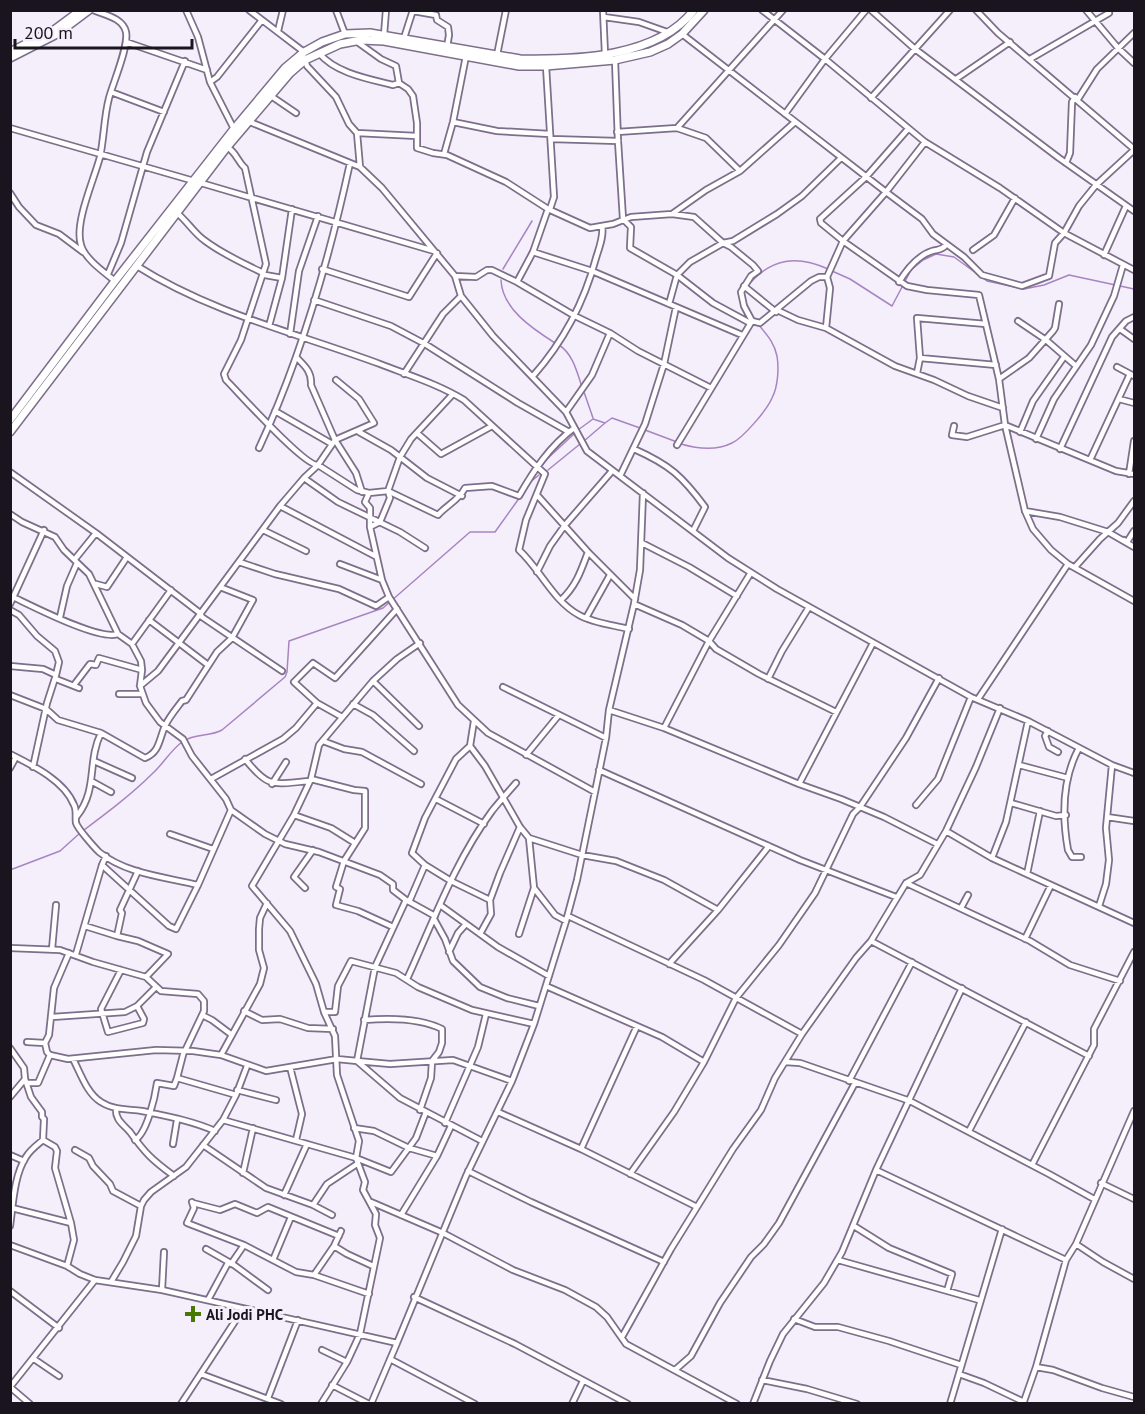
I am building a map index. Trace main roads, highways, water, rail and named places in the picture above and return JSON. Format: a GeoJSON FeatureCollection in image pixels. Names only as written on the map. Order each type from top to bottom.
{"type":"FeatureCollection","features":[{"type":"Feature","properties":{"kind":"main road"},"geometry":{"type":"LineString","coordinates":[[10,52],[54,30],[81,10]]}},
{"type":"Feature","properties":{"kind":"main road"},"geometry":{"type":"LineString","coordinates":[[10,58],[57,34],[89,10]]}},
{"type":"Feature","properties":{"kind":"main road"},"geometry":{"type":"LineString","coordinates":[[10,432],[177,213],[234,129],[285,68],[304,52],[322,42],[345,34],[384,35],[497,55],[539,59],[605,54],[644,46],[670,33],[694,10]]}},
{"type":"Feature","properties":{"kind":"main road"},"geometry":{"type":"LineString","coordinates":[[10,420],[115,281],[290,73],[305,60],[340,44],[356,41],[384,42],[519,66],[615,60],[650,52],[668,44],[682,34],[704,10]]}},
{"type":"Feature","properties":{"kind":"waterway"},"geometry":{"type":"LineString","coordinates":[[503,269],[532,221]]}},
{"type":"Feature","properties":{"kind":"waterway"},"geometry":{"type":"LineString","coordinates":[[832,271],[850,279],[892,306],[911,270],[923,260],[936,254],[954,257],[987,281],[1024,289],[1044,285],[1069,275],[1134,289]]}},
{"type":"Feature","properties":{"kind":"waterway"},"geometry":{"type":"LineString","coordinates":[[749,284],[767,269],[786,262],[806,262],[828,269]]}},
{"type":"Feature","properties":{"kind":"waterway"},"geometry":{"type":"LineString","coordinates":[[501,280],[507,300],[513,309],[529,325],[555,343]]}},
{"type":"Feature","properties":{"kind":"waterway"},"geometry":{"type":"LineString","coordinates":[[681,444],[707,448],[732,443],[748,430],[769,403],[777,383],[777,356],[772,343],[758,324]]}},
{"type":"Feature","properties":{"kind":"waterway"},"geometry":{"type":"LineString","coordinates":[[559,345],[571,358],[582,387]]}},
{"type":"Feature","properties":{"kind":"waterway"},"geometry":{"type":"LineString","coordinates":[[584,392],[593,418]]}},
{"type":"Feature","properties":{"kind":"waterway"},"geometry":{"type":"LineString","coordinates":[[578,430],[593,419],[605,423],[612,418],[640,428]]}},
{"type":"Feature","properties":{"kind":"waterway"},"geometry":{"type":"LineString","coordinates":[[584,441],[605,423]]}},
{"type":"Feature","properties":{"kind":"waterway"},"geometry":{"type":"LineString","coordinates":[[645,430],[677,442]]}},
{"type":"Feature","properties":{"kind":"waterway"},"geometry":{"type":"LineString","coordinates":[[534,475],[548,458],[574,434]]}},
{"type":"Feature","properties":{"kind":"waterway"},"geometry":{"type":"LineString","coordinates":[[548,470],[580,444]]}},
{"type":"Feature","properties":{"kind":"waterway"},"geometry":{"type":"LineString","coordinates":[[529,483],[539,475]]}},
{"type":"Feature","properties":{"kind":"waterway"},"geometry":{"type":"LineString","coordinates":[[84,830],[137,788],[182,742],[192,737],[222,730],[285,677],[289,641],[383,608],[470,532],[495,532],[520,497]]}},
{"type":"Feature","properties":{"kind":"waterway"},"geometry":{"type":"LineString","coordinates":[[10,870],[60,851],[80,833]]}},
{"type":"Feature","properties":{"kind":"place","name":"Ali Jodi PHC"},"geometry":{"type":"Point","coordinates":[193,1314]}}]}
